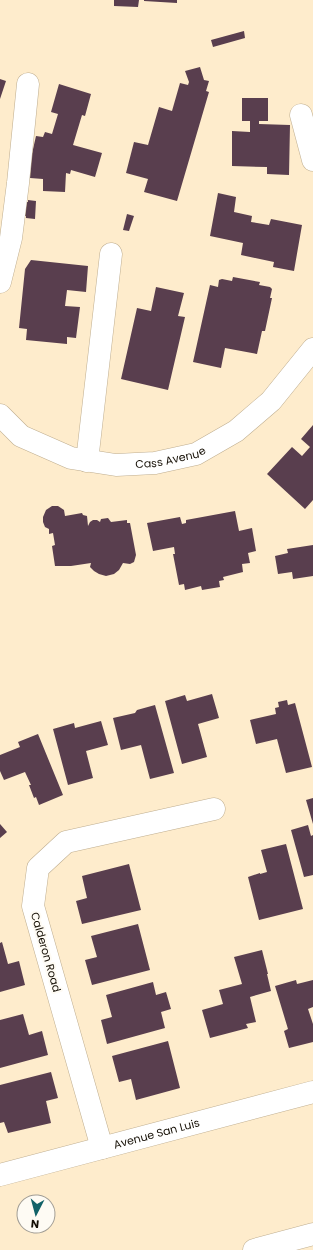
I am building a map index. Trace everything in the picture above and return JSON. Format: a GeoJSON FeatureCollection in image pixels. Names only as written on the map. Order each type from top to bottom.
{"type":"FeatureCollection","features":[{"type":"Feature","properties":{"kind":"main road"},"geometry":{"type":"LineString","coordinates":[[0,282],[11,238],[21,160],[28,84]]}},
{"type":"Feature","properties":{"kind":"main road"},"geometry":{"type":"LineString","coordinates":[[301,115],[313,160]]}},
{"type":"Feature","properties":{"kind":"main road"},"geometry":{"type":"LineString","coordinates":[[87,461],[111,254]]}},
{"type":"Feature","properties":{"kind":"main road","name":"Cass Avenue"},"geometry":{"type":"LineString","coordinates":[[5,426],[21,436],[64,455],[87,461],[116,465],[155,463],[196,454],[236,431],[271,401],[313,349]]}},
{"type":"Feature","properties":{"kind":"main road","name":"Calderon Road"},"geometry":{"type":"LineString","coordinates":[[102,1148],[33,906],[38,868],[66,842],[214,809]]}},
{"type":"Feature","properties":{"kind":"main road","name":"Avenue San Luis"},"geometry":{"type":"LineString","coordinates":[[0,1175],[313,1092]]}},
{"type":"Feature","properties":{"kind":"main road"},"geometry":{"type":"LineString","coordinates":[[254,1250],[313,1234]]}},
{"type":"Feature","properties":{"kind":"building"},"geometry":{"type":"Polygon","coordinates":[[[114,0],[139,0],[138,7],[114,6],[114,0]]]}},
{"type":"Feature","properties":{"kind":"building"},"geometry":{"type":"Polygon","coordinates":[[[177,0],[177,3],[144,1],[177,0]]]}},
{"type":"Feature","properties":{"kind":"building"},"geometry":{"type":"Polygon","coordinates":[[[244,31],[245,38],[213,47],[211,40],[244,31]]]}},
{"type":"Feature","properties":{"kind":"building"},"geometry":{"type":"Polygon","coordinates":[[[200,67],[204,80],[209,81],[206,91],[209,92],[177,201],[144,192],[148,179],[126,173],[134,142],[148,145],[159,107],[172,111],[180,83],[188,85],[189,82],[185,71],[200,67]]]}},
{"type":"Feature","properties":{"kind":"building"},"geometry":{"type":"Polygon","coordinates":[[[0,79],[6,81],[0,99],[0,79]]]}},
{"type":"Feature","properties":{"kind":"building"},"geometry":{"type":"Polygon","coordinates":[[[59,84],[91,94],[85,116],[82,115],[73,145],[102,153],[95,177],[71,170],[70,174],[66,173],[65,192],[43,191],[43,179],[30,178],[31,158],[36,136],[43,137],[45,132],[52,134],[58,114],[51,112],[59,84]]]}},
{"type":"Feature","properties":{"kind":"building"},"geometry":{"type":"Polygon","coordinates":[[[242,98],[268,98],[268,121],[259,121],[259,124],[290,125],[289,175],[267,174],[267,167],[232,166],[232,131],[250,132],[250,121],[242,121],[242,98]]]}},
{"type":"Feature","properties":{"kind":"building"},"geometry":{"type":"Polygon","coordinates":[[[218,193],[236,197],[234,212],[252,216],[251,222],[269,225],[271,219],[302,225],[294,271],[273,267],[274,262],[241,255],[243,243],[210,236],[218,193]]]}},
{"type":"Feature","properties":{"kind":"building"},"geometry":{"type":"Polygon","coordinates":[[[28,200],[36,201],[35,219],[26,218],[26,216],[23,216],[24,202],[28,202],[28,200]]]}},
{"type":"Feature","properties":{"kind":"building"},"geometry":{"type":"Polygon","coordinates":[[[127,214],[134,216],[129,231],[123,230],[127,214]]]}},
{"type":"Feature","properties":{"kind":"building"},"geometry":{"type":"Polygon","coordinates":[[[31,260],[88,266],[86,292],[67,290],[65,306],[80,307],[76,338],[67,337],[67,344],[26,340],[27,329],[19,328],[25,269],[31,260]]]}},
{"type":"Feature","properties":{"kind":"building"},"geometry":{"type":"Polygon","coordinates":[[[233,277],[260,282],[259,285],[270,287],[272,289],[270,298],[272,298],[265,331],[262,331],[257,354],[225,348],[221,368],[193,362],[210,285],[218,287],[219,280],[222,279],[232,281],[233,277]]]}},
{"type":"Feature","properties":{"kind":"building"},"geometry":{"type":"Polygon","coordinates":[[[156,287],[184,293],[178,316],[185,317],[168,390],[121,379],[137,308],[151,311],[156,287]]]}},
{"type":"Feature","properties":{"kind":"building"},"geometry":{"type":"Polygon","coordinates":[[[313,425],[313,500],[305,509],[267,474],[292,447],[302,456],[310,447],[301,439],[313,425]]]}},
{"type":"Feature","properties":{"kind":"building"},"geometry":{"type":"Polygon","coordinates":[[[52,506],[58,506],[64,510],[65,516],[82,513],[83,515],[87,516],[88,526],[93,520],[100,522],[101,519],[108,518],[111,522],[127,520],[127,523],[130,523],[136,555],[134,562],[130,564],[123,563],[119,570],[114,574],[106,576],[94,571],[90,567],[91,563],[71,566],[55,566],[52,546],[55,545],[53,533],[49,534],[49,529],[45,527],[43,522],[43,517],[46,510],[52,506]]]}},
{"type":"Feature","properties":{"kind":"building"},"geometry":{"type":"Polygon","coordinates":[[[235,511],[239,531],[252,528],[256,551],[248,553],[250,563],[242,564],[243,572],[223,577],[224,580],[219,581],[220,587],[202,590],[201,586],[185,590],[184,584],[179,585],[173,554],[175,554],[174,547],[153,551],[147,523],[180,517],[182,524],[186,523],[186,520],[235,511]]]}},
{"type":"Feature","properties":{"kind":"building"},"geometry":{"type":"Polygon","coordinates":[[[313,545],[313,576],[293,579],[292,572],[278,574],[275,556],[288,553],[287,549],[313,545]]]}},
{"type":"Feature","properties":{"kind":"building"},"geometry":{"type":"Polygon","coordinates":[[[212,694],[219,718],[198,724],[207,757],[182,764],[165,701],[185,695],[187,701],[212,694]]]}},
{"type":"Feature","properties":{"kind":"building"},"geometry":{"type":"Polygon","coordinates":[[[287,700],[288,705],[295,703],[312,767],[286,773],[277,739],[256,744],[250,720],[276,714],[275,708],[279,707],[278,702],[287,700]]]}},
{"type":"Feature","properties":{"kind":"building"},"geometry":{"type":"Polygon","coordinates":[[[155,705],[174,773],[150,779],[141,745],[121,750],[113,718],[135,713],[137,710],[155,705]]]}},
{"type":"Feature","properties":{"kind":"building"},"geometry":{"type":"Polygon","coordinates":[[[101,721],[108,745],[86,751],[93,778],[68,785],[53,729],[74,723],[75,728],[101,721]]]}},
{"type":"Feature","properties":{"kind":"building"},"geometry":{"type":"Polygon","coordinates":[[[38,734],[63,795],[39,805],[36,797],[34,798],[29,785],[31,785],[25,772],[4,780],[0,771],[0,755],[20,747],[18,742],[38,734]]]}},
{"type":"Feature","properties":{"kind":"building"},"geometry":{"type":"Polygon","coordinates":[[[313,798],[313,824],[306,800],[313,798]]]}},
{"type":"Feature","properties":{"kind":"building"},"geometry":{"type":"Polygon","coordinates":[[[0,824],[7,832],[0,838],[0,824]]]}},
{"type":"Feature","properties":{"kind":"building"},"geometry":{"type":"Polygon","coordinates":[[[308,825],[311,836],[313,835],[313,875],[304,877],[291,830],[308,825]]]}},
{"type":"Feature","properties":{"kind":"building"},"geometry":{"type":"Polygon","coordinates":[[[286,844],[303,909],[259,920],[248,877],[267,872],[261,850],[286,844]]]}},
{"type":"Feature","properties":{"kind":"building"},"geometry":{"type":"Polygon","coordinates":[[[129,864],[141,910],[82,924],[76,901],[87,898],[82,876],[129,864]]]}},
{"type":"Feature","properties":{"kind":"building"},"geometry":{"type":"Polygon","coordinates":[[[138,924],[150,970],[92,985],[85,960],[97,957],[91,936],[138,924]]]}},
{"type":"Feature","properties":{"kind":"building"},"geometry":{"type":"Polygon","coordinates":[[[2,942],[8,964],[19,961],[25,985],[0,992],[0,943],[2,942]]]}},
{"type":"Feature","properties":{"kind":"building"},"geometry":{"type":"Polygon","coordinates":[[[262,950],[271,991],[250,997],[256,1022],[246,1024],[248,1028],[210,1038],[202,1010],[223,1004],[219,990],[242,984],[234,957],[262,950]]]}},
{"type":"Feature","properties":{"kind":"building"},"geometry":{"type":"Polygon","coordinates":[[[296,980],[297,984],[313,980],[313,1007],[308,1009],[313,1024],[313,1042],[289,1048],[284,1031],[288,1029],[275,986],[296,980]]]}},
{"type":"Feature","properties":{"kind":"building"},"geometry":{"type":"Polygon","coordinates":[[[153,982],[156,995],[166,992],[171,1009],[161,1012],[165,1028],[107,1044],[101,1020],[112,1017],[106,995],[153,982]]]}},
{"type":"Feature","properties":{"kind":"building"},"geometry":{"type":"Polygon","coordinates":[[[23,1014],[29,1035],[42,1031],[48,1055],[0,1068],[0,1020],[23,1014]]]}},
{"type":"Feature","properties":{"kind":"building"},"geometry":{"type":"Polygon","coordinates":[[[168,1041],[180,1088],[136,1100],[131,1079],[119,1082],[112,1056],[168,1041]]]}},
{"type":"Feature","properties":{"kind":"building"},"geometry":{"type":"Polygon","coordinates":[[[51,1072],[58,1098],[46,1101],[51,1123],[8,1133],[4,1122],[0,1123],[0,1085],[51,1072]]]}}]}
